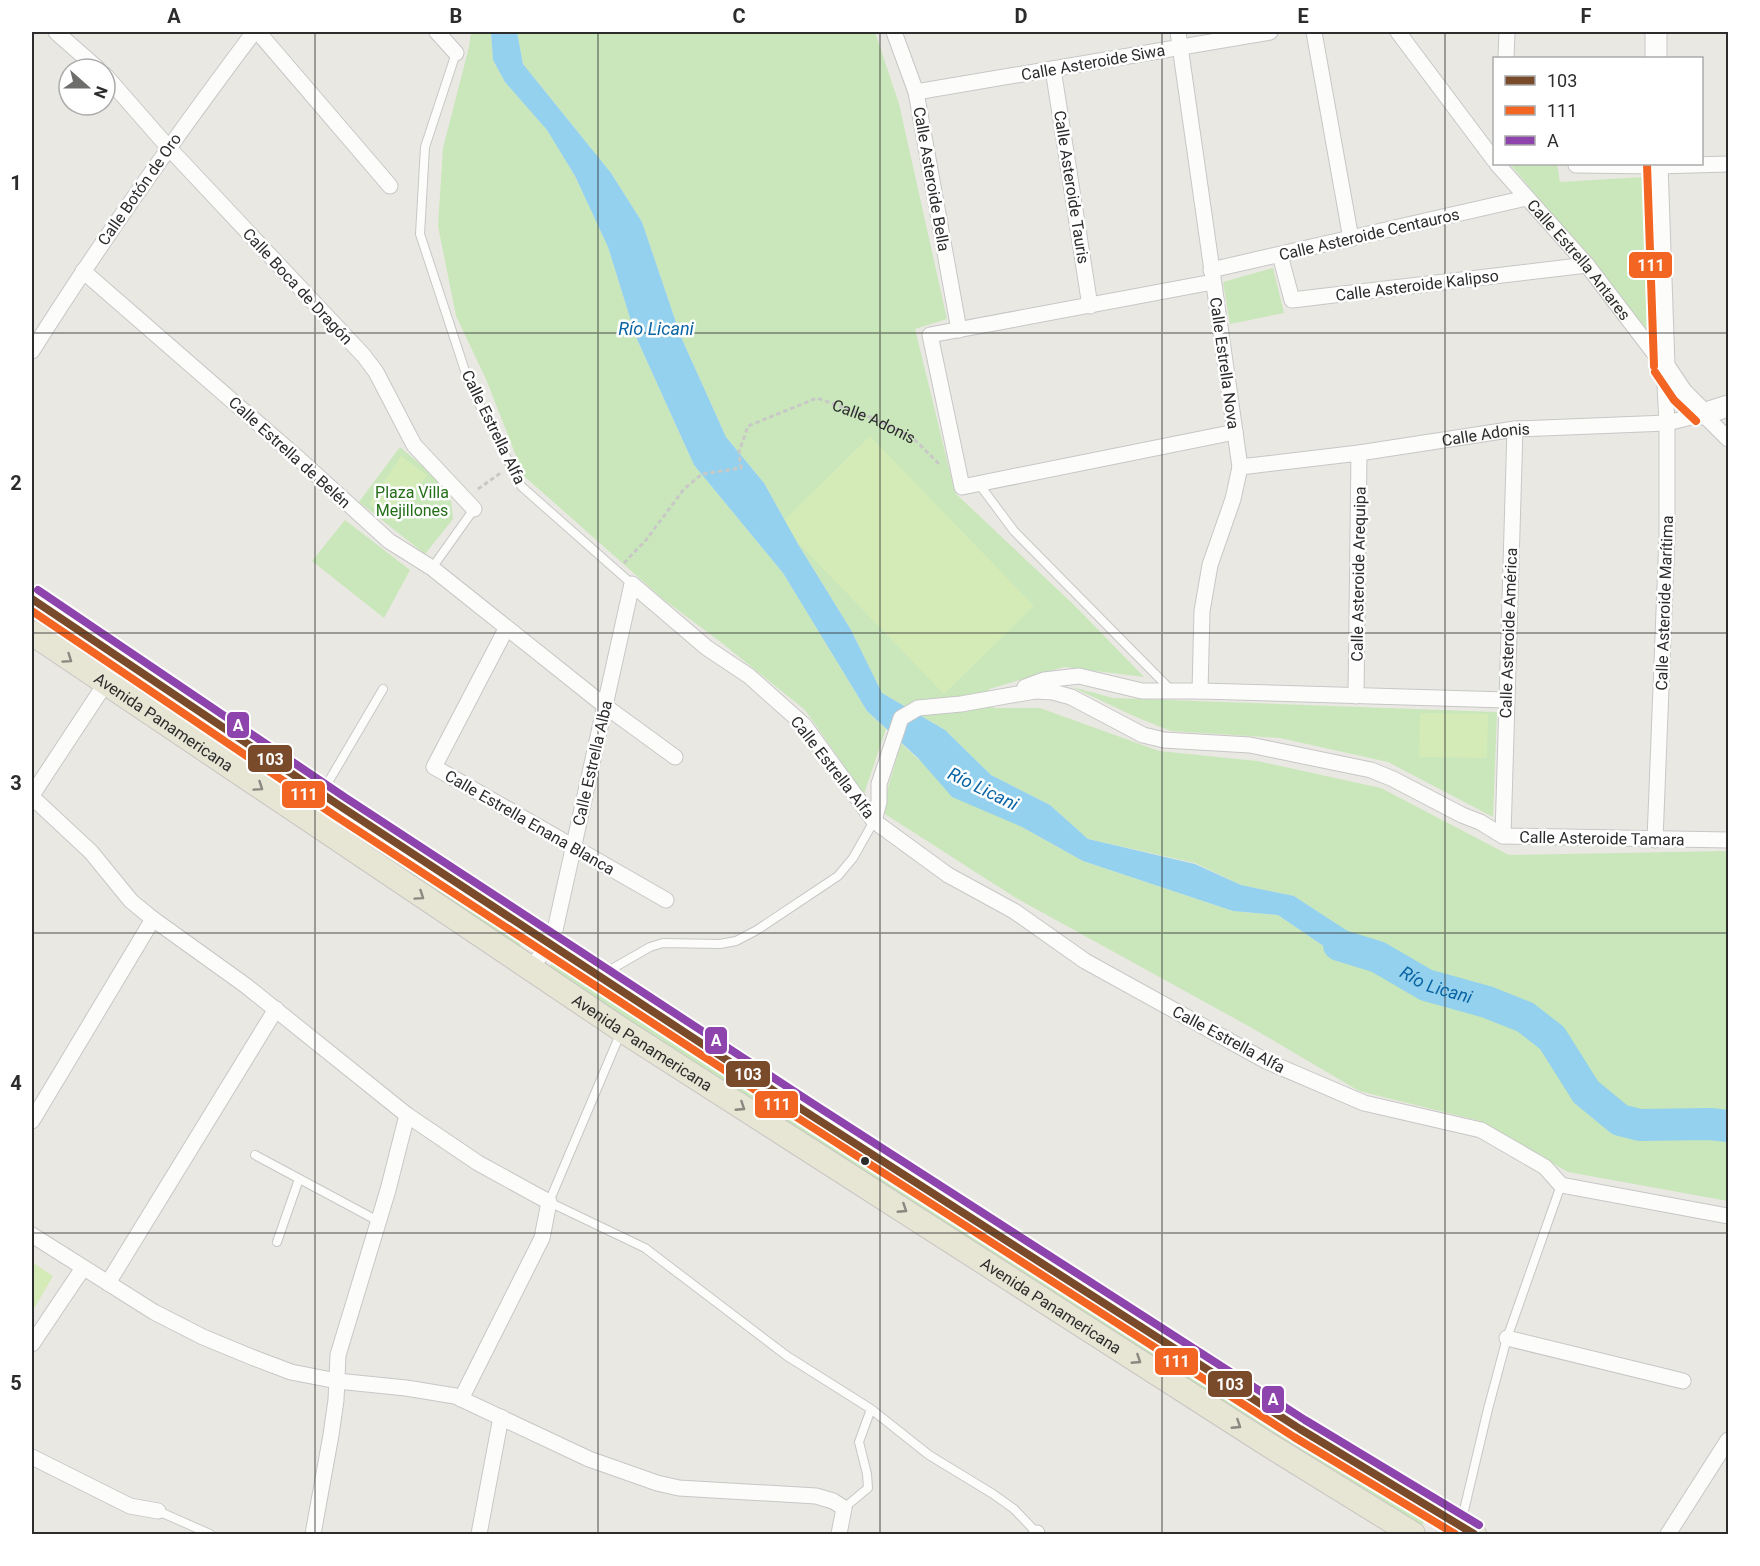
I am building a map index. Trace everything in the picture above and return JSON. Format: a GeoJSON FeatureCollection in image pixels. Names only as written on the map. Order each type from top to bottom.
{"type":"FeatureCollection","features":[{"type":"Feature","properties":{"kind":"main road","name":"Avenida Panamericana"},"geometry":{"type":"LineString","coordinates":[[32,599],[320,795],[599,977],[1463,1532]]}},
{"type":"Feature","properties":{"kind":"main road","name":"Avenida Panamericana"},"geometry":{"type":"LineString","coordinates":[[32,633],[622,1030],[1269,1445],[1413,1534]]}},
{"type":"Feature","properties":{"kind":"street"},"geometry":{"type":"LineString","coordinates":[[56,32],[84,57]]}},
{"type":"Feature","properties":{"kind":"street"},"geometry":{"type":"LineString","coordinates":[[256,32],[390,186]]}},
{"type":"Feature","properties":{"kind":"street","name":"Calle Botón de Oro"},"geometry":{"type":"LineString","coordinates":[[32,351],[82,271],[168,147],[256,32]]}},
{"type":"Feature","properties":{"kind":"street"},"geometry":{"type":"LineString","coordinates":[[437,32],[456,53]]}},
{"type":"Feature","properties":{"kind":"street","name":"Calle Asteroide Bella"},"geometry":{"type":"LineString","coordinates":[[894,32],[916,92],[959,330]]}},
{"type":"Feature","properties":{"kind":"street","name":"Calle Asteroide Siwa"},"geometry":{"type":"LineString","coordinates":[[916,92],[1053,69],[1179,39],[1270,32]]}},
{"type":"Feature","properties":{"kind":"street"},"geometry":{"type":"LineString","coordinates":[[1314,32],[1351,239]]}},
{"type":"Feature","properties":{"kind":"street","name":"Calle Estrella Antares"},"geometry":{"type":"LineString","coordinates":[[1398,32],[1493,158]]}},
{"type":"Feature","properties":{"kind":"street"},"geometry":{"type":"LineString","coordinates":[[1506,57],[1507,32]]}},
{"type":"Feature","properties":{"kind":"street"},"geometry":{"type":"LineString","coordinates":[[1656,32],[1656,57]]}},
{"type":"Feature","properties":{"kind":"street","name":"Calle Estrella Nova"},"geometry":{"type":"LineString","coordinates":[[1179,39],[1240,467],[1233,499],[1210,566],[1202,611],[1200,691]]}},
{"type":"Feature","properties":{"kind":"street","name":"Calle Asteroide Tauris"},"geometry":{"type":"LineString","coordinates":[[1053,69],[1090,306]]}},
{"type":"Feature","properties":{"kind":"street","name":"Calle Boca de Dragón"},"geometry":{"type":"LineString","coordinates":[[117,89],[168,147],[363,356],[376,372],[414,445],[470,504]]}},
{"type":"Feature","properties":{"kind":"street"},"geometry":{"type":"LineString","coordinates":[[1703,164],[1728,164]]}},
{"type":"Feature","properties":{"kind":"street","name":"Calle Estrella Antares"},"geometry":{"type":"LineString","coordinates":[[1498,165],[1587,266],[1682,393],[1728,439]]}},
{"type":"Feature","properties":{"kind":"street"},"geometry":{"type":"LineString","coordinates":[[1576,165],[1657,165],[1664,366]]}},
{"type":"Feature","properties":{"kind":"street","name":"Calle Asteroide Centauros"},"geometry":{"type":"LineString","coordinates":[[962,487],[930,335],[1090,306],[1212,276],[1280,255],[1526,198]]}},
{"type":"Feature","properties":{"kind":"street","name":"Calle Asteroide Kalipso"},"geometry":{"type":"LineString","coordinates":[[1280,255],[1292,300],[1587,266]]}},
{"type":"Feature","properties":{"kind":"street","name":"Calle Estrella de Belén"},"geometry":{"type":"LineString","coordinates":[[82,271],[299,459],[389,541],[432,568],[506,629],[675,757]]}},
{"type":"Feature","properties":{"kind":"street","name":"Calle Asteroide Marítima"},"geometry":{"type":"LineString","coordinates":[[1655,840],[1667,536],[1667,423],[1664,366]]}},
{"type":"Feature","properties":{"kind":"street","name":"Calle Adonis"},"geometry":{"type":"LineString","coordinates":[[1240,467],[1359,453],[1515,429],[1667,423],[1728,406]]}},
{"type":"Feature","properties":{"kind":"street","name":"Calle Asteroide América"},"geometry":{"type":"LineString","coordinates":[[1503,836],[1515,429]]}},
{"type":"Feature","properties":{"kind":"street"},"geometry":{"type":"LineString","coordinates":[[962,487],[1235,432]]}},
{"type":"Feature","properties":{"kind":"street","name":"Calle Asteroide Arequipa"},"geometry":{"type":"LineString","coordinates":[[1356,696],[1359,453]]}},
{"type":"Feature","properties":{"kind":"street","name":"Calle Estrella Alba"},"geometry":{"type":"LineString","coordinates":[[531,970],[555,930],[632,584]]}},
{"type":"Feature","properties":{"kind":"street","name":"Calle Estrella Alfa"},"geometry":{"type":"LineString","coordinates":[[632,584],[707,648],[749,676],[804,725],[874,821],[948,875],[1014,911],[1085,961],[1266,1061],[1364,1103],[1481,1130],[1545,1167],[1561,1185]]}},
{"type":"Feature","properties":{"kind":"street","name":"Calle Estrella Enana Blanca"},"geometry":{"type":"LineString","coordinates":[[506,629],[434,767],[666,900]]}},
{"type":"Feature","properties":{"kind":"street"},"geometry":{"type":"LineString","coordinates":[[121,660],[32,796],[91,852],[130,901],[153,920],[276,1009],[407,1115],[478,1163],[549,1202],[542,1238],[461,1399]]}},
{"type":"Feature","properties":{"kind":"street"},"geometry":{"type":"LineString","coordinates":[[874,821],[879,802],[879,784],[901,718],[918,708],[961,704],[1002,696],[1044,680],[1079,676],[1142,691],[1506,700]]}},
{"type":"Feature","properties":{"kind":"street","name":"Calle Asteroide Tamara"},"geometry":{"type":"LineString","coordinates":[[1002,696],[1035,691],[1053,692],[1071,697],[1143,735],[1164,740],[1250,745],[1371,770],[1480,822],[1503,836],[1728,840]]}},
{"type":"Feature","properties":{"kind":"street"},"geometry":{"type":"LineString","coordinates":[[32,1121],[153,920]]}},
{"type":"Feature","properties":{"kind":"street"},"geometry":{"type":"LineString","coordinates":[[108,1283],[276,1009]]}},
{"type":"Feature","properties":{"kind":"street"},"geometry":{"type":"LineString","coordinates":[[313,1534],[331,1435],[338,1355],[407,1115]]}},
{"type":"Feature","properties":{"kind":"street"},"geometry":{"type":"LineString","coordinates":[[1561,1185],[1728,1216]]}},
{"type":"Feature","properties":{"kind":"street"},"geometry":{"type":"LineString","coordinates":[[32,1234],[154,1312],[203,1337],[291,1372],[337,1381],[406,1388],[461,1399],[589,1459],[657,1483],[679,1488],[816,1497],[833,1501],[844,1508],[839,1534]]}},
{"type":"Feature","properties":{"kind":"street"},"geometry":{"type":"LineString","coordinates":[[32,1344],[83,1268]]}},
{"type":"Feature","properties":{"kind":"street"},"geometry":{"type":"LineString","coordinates":[[1507,1338],[1683,1381]]}},
{"type":"Feature","properties":{"kind":"street"},"geometry":{"type":"LineString","coordinates":[[479,1534],[501,1417]]}},
{"type":"Feature","properties":{"kind":"street"},"geometry":{"type":"LineString","coordinates":[[1668,1534],[1728,1440]]}},
{"type":"Feature","properties":{"kind":"street"},"geometry":{"type":"LineString","coordinates":[[32,1457],[130,1506],[158,1511]]}},
{"type":"Feature","properties":{"kind":"lane","name":"Calle Estrella Alfa"},"geometry":{"type":"LineString","coordinates":[[456,53],[425,147],[420,234],[470,386],[520,486],[632,584]]}},
{"type":"Feature","properties":{"kind":"lane"},"geometry":{"type":"LineString","coordinates":[[980,484],[1014,531],[1172,691]]}},
{"type":"Feature","properties":{"kind":"lane"},"geometry":{"type":"LineString","coordinates":[[432,568],[470,504]]}},
{"type":"Feature","properties":{"kind":"lane"},"geometry":{"type":"LineString","coordinates":[[320,795],[383,689]]}},
{"type":"Feature","properties":{"kind":"lane"},"geometry":{"type":"LineString","coordinates":[[599,977],[650,947],[663,942],[720,944],[736,941],[757,930],[838,876],[853,858],[874,821]]}},
{"type":"Feature","properties":{"kind":"lane"},"geometry":{"type":"LineString","coordinates":[[622,1030],[549,1202],[645,1248],[787,1356],[871,1409],[929,1455],[1014,1509],[1037,1534]]}},
{"type":"Feature","properties":{"kind":"lane"},"geometry":{"type":"LineString","coordinates":[[255,1155],[378,1221]]}},
{"type":"Feature","properties":{"kind":"lane"},"geometry":{"type":"LineString","coordinates":[[277,1242],[299,1179]]}},
{"type":"Feature","properties":{"kind":"lane"},"geometry":{"type":"LineString","coordinates":[[1463,1532],[1488,1409],[1507,1338],[1561,1185]]}},
{"type":"Feature","properties":{"kind":"lane"},"geometry":{"type":"LineString","coordinates":[[844,1508],[868,1488],[859,1442],[871,1409]]}},
{"type":"Feature","properties":{"kind":"lane"},"geometry":{"type":"LineString","coordinates":[[158,1511],[210,1534]]}},
{"type":"Feature","properties":{"kind":"path","name":"Calle Adonis"},"geometry":{"type":"LineString","coordinates":[[617,571],[646,540],[684,489],[702,474],[741,468],[739,452],[748,426],[817,399],[875,419],[913,438],[962,487]]}},
{"type":"Feature","properties":{"kind":"path"},"geometry":{"type":"LineString","coordinates":[[470,504],[511,467]]}},
{"type":"Feature","properties":{"kind":"green space"},"geometry":{"type":"Polygon","coordinates":[[[471,32],[491,32],[493,60],[505,82],[547,130],[575,176],[608,247],[636,337],[694,465],[783,573],[867,711],[886,729],[864,794],[805,710],[663,599],[524,476],[486,379],[456,316],[438,226],[443,148],[471,32]]]}},
{"type":"Feature","properties":{"kind":"green space"},"geometry":{"type":"Polygon","coordinates":[[[517,32],[875,32],[899,104],[947,319],[915,329],[955,493],[1074,605],[1144,677],[1064,667],[989,689],[994,708],[1040,708],[1159,751],[1257,761],[1381,788],[1509,855],[1728,851],[1728,1201],[1568,1172],[1480,1121],[1359,1091],[1252,1028],[1016,898],[885,814],[887,791],[901,743],[918,759],[1022,827],[1083,861],[1233,911],[1278,915],[1328,949],[1382,967],[1335,923],[1294,896],[1241,885],[1195,863],[1088,839],[1050,805],[991,775],[945,730],[882,693],[851,630],[798,544],[764,483],[726,437],[681,337],[642,222],[611,173],[523,64],[517,32]]]}},
{"type":"Feature","properties":{"kind":"green space"},"geometry":{"type":"Polygon","coordinates":[[[1511,165],[1557,165],[1560,182],[1642,177],[1649,332],[1511,165]]]}},
{"type":"Feature","properties":{"kind":"green space"},"geometry":{"type":"Polygon","coordinates":[[[1273,268],[1284,313],[1230,324],[1223,282],[1273,268]]]}},
{"type":"Feature","properties":{"kind":"green space"},"geometry":{"type":"Polygon","coordinates":[[[870,436],[1034,606],[944,694],[780,524],[870,436]]]}},
{"type":"Feature","properties":{"kind":"green space","name":"Plaza Villa Mejillones"},"geometry":{"type":"Polygon","coordinates":[[[400,447],[450,492],[453,519],[425,554],[359,502],[400,447]]]}},
{"type":"Feature","properties":{"kind":"green space"},"geometry":{"type":"Polygon","coordinates":[[[401,456],[427,475],[395,522],[369,504],[401,456]]]}},
{"type":"Feature","properties":{"kind":"green space","name":"Plaza Villa Mejillones"},"geometry":{"type":"Polygon","coordinates":[[[345,520],[410,570],[384,618],[312,561],[345,520]]]}},
{"type":"Feature","properties":{"kind":"green space"},"geometry":{"type":"Polygon","coordinates":[[[32,609],[104,657],[99,664],[32,619],[32,609]]]}},
{"type":"Feature","properties":{"kind":"green space"},"geometry":{"type":"Polygon","coordinates":[[[127,677],[521,944],[517,950],[123,684],[127,677]]]}},
{"type":"Feature","properties":{"kind":"green space"},"geometry":{"type":"Polygon","coordinates":[[[1072,687],[1113,698],[1497,712],[1493,817],[1388,762],[1280,738],[1171,731],[1072,687]]]}},
{"type":"Feature","properties":{"kind":"green space"},"geometry":{"type":"Polygon","coordinates":[[[1420,713],[1488,714],[1487,758],[1419,757],[1420,713]]]}},
{"type":"Feature","properties":{"kind":"green space"},"geometry":{"type":"Polygon","coordinates":[[[553,962],[1427,1519],[1422,1525],[1194,1383],[546,971],[553,962]]]}},
{"type":"Feature","properties":{"kind":"green space"},"geometry":{"type":"Polygon","coordinates":[[[32,1262],[53,1276],[32,1312],[32,1262]]]}},
{"type":"Feature","properties":{"kind":"water","name":"Río Licani"},"geometry":{"type":"Polygon","coordinates":[[[491,32],[517,32],[523,64],[611,173],[642,222],[681,337],[726,437],[764,483],[798,544],[851,630],[882,693],[945,730],[991,775],[1050,805],[1088,839],[1195,864],[1241,885],[1294,896],[1378,951],[1382,968],[1328,949],[1278,915],[1233,911],[1083,861],[1022,827],[952,797],[918,758],[867,711],[783,573],[694,465],[636,337],[608,247],[575,176],[547,130],[505,82],[493,60],[491,32]]]}},
{"type":"Feature","properties":{"kind":"waterway","name":"Río Licani"},"geometry":{"type":"LineString","coordinates":[[1339,945],[1378,957],[1426,985],[1487,1002],[1525,1017],[1552,1038],[1586,1092],[1620,1120],[1640,1125],[1728,1126]]}},
{"type":"Feature","properties":{"kind":"transit line","name":"111"},"geometry":{"type":"LineString","coordinates":[[1647,165],[1654,366]]}},
{"type":"Feature","properties":{"kind":"transit line","name":"111"},"geometry":{"type":"LineString","coordinates":[[1655,372],[1674,400],[1696,421]]}},
{"type":"Feature","properties":{"kind":"transit line","name":"A"},"geometry":{"type":"LineString","coordinates":[[38,590],[346,798],[812,1103],[1305,1420],[1479,1525]]}},
{"type":"Feature","properties":{"kind":"transit line","name":"103"},"geometry":{"type":"LineString","coordinates":[[32,599],[340,806],[806,1112],[1300,1429],[1474,1534]]}},
{"type":"Feature","properties":{"kind":"transit line","name":"111"},"geometry":{"type":"LineString","coordinates":[[32,611],[334,815],[801,1120],[1294,1437],[1455,1534]]}}]}
